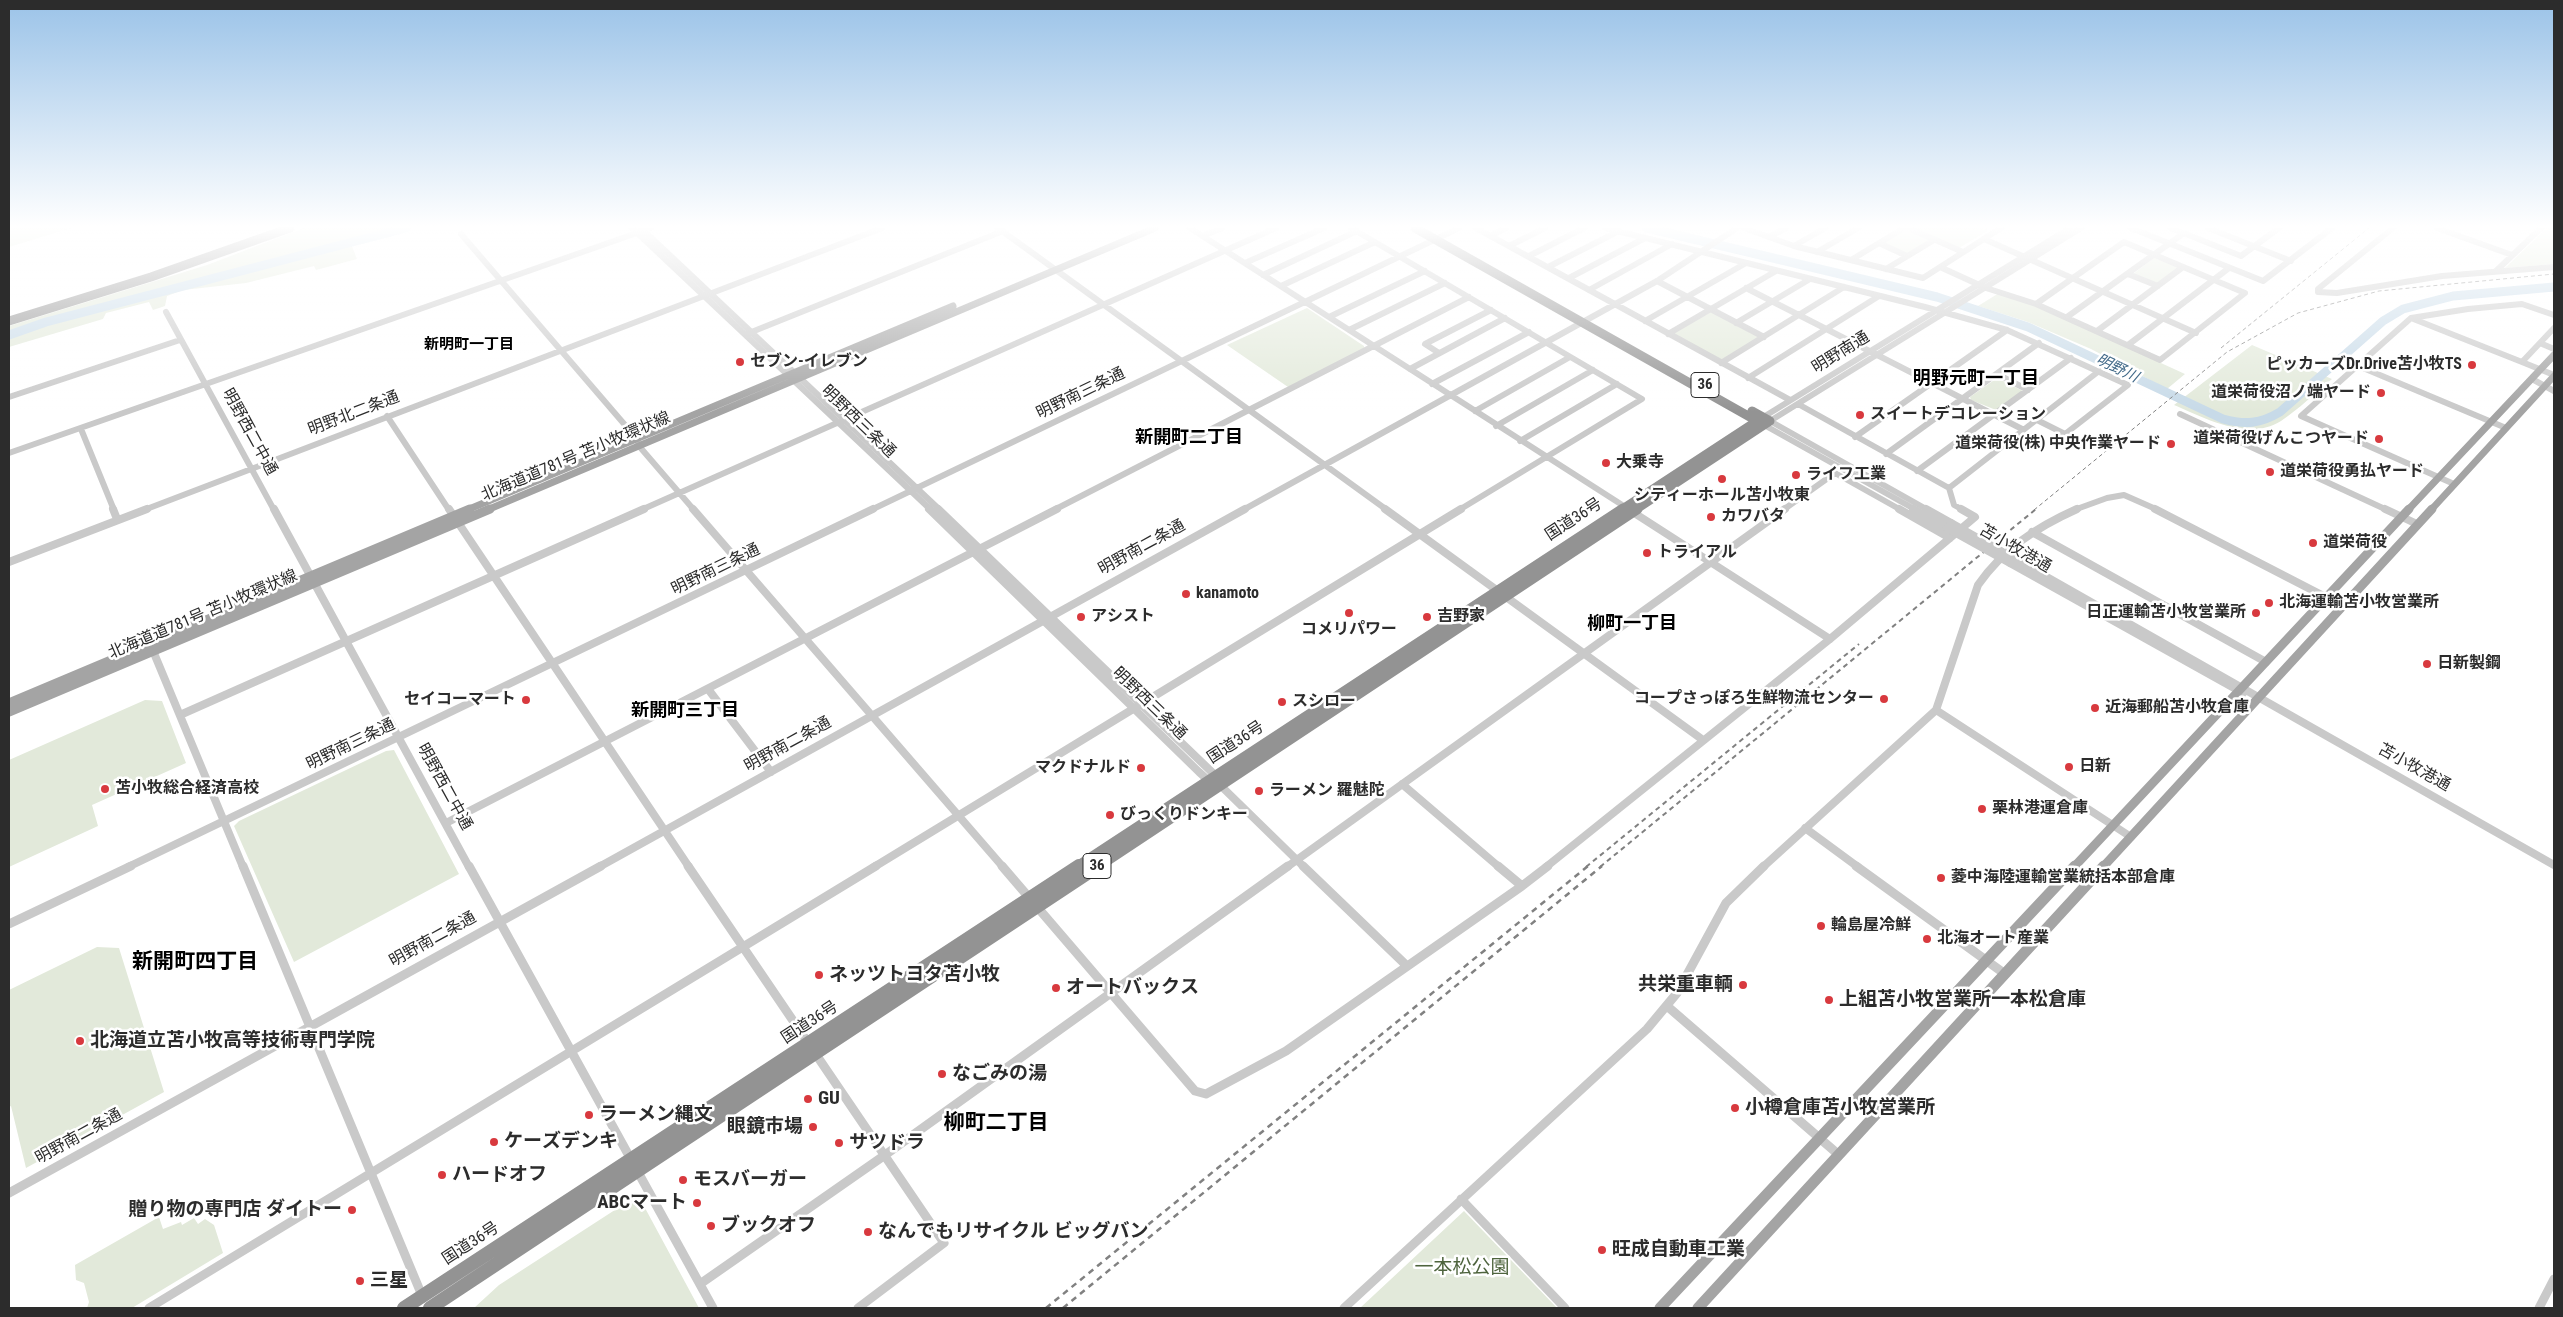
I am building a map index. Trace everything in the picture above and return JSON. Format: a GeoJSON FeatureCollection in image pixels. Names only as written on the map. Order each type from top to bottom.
{"type":"FeatureCollection","features":[{"type":"Feature","properties":{"kind":"highway"},"geometry":{"type":"LineString","coordinates":[[9,317],[98,289]]}},
{"type":"Feature","properties":{"kind":"highway"},"geometry":{"type":"LineString","coordinates":[[9,321],[111,289]]}},
{"type":"Feature","properties":{"kind":"highway","name":"36"},"geometry":{"type":"LineString","coordinates":[[1529,289],[1764,421]]}},
{"type":"Feature","properties":{"kind":"highway","name":"国道36号"},"geometry":{"type":"LineString","coordinates":[[404,1308],[424,1302],[636,1166],[1216,780],[1764,421]]}},
{"type":"Feature","properties":{"kind":"highway","name":"国道36号"},"geometry":{"type":"LineString","coordinates":[[430,1308],[636,1166]]}},
{"type":"Feature","properties":{"kind":"main road","name":"北海道道781号 苫小牧環状線"},"geometry":{"type":"LineString","coordinates":[[9,712],[151,648],[1001,289]]}},
{"type":"Feature","properties":{"kind":"main road"},"geometry":{"type":"LineString","coordinates":[[1660,1308],[2554,355]]}},
{"type":"Feature","properties":{"kind":"main road"},"geometry":{"type":"LineString","coordinates":[[1698,1308],[2417,524],[2551,381]]}},
{"type":"Feature","properties":{"kind":"main road","name":"北海道道781号 苫小牧環状線"},"geometry":{"type":"LineString","coordinates":[[9,703],[151,648]]}},
{"type":"Feature","properties":{"kind":"street"},"geometry":{"type":"LineString","coordinates":[[9,454],[204,383],[472,289]]}},
{"type":"Feature","properties":{"kind":"street"},"geometry":{"type":"LineString","coordinates":[[507,289],[561,350],[679,493],[959,815],[1032,903],[1195,1091],[1206,1094],[1286,1051],[1522,886],[1830,639],[1976,517],[1954,505],[1949,488],[1798,404]]}},
{"type":"Feature","properties":{"kind":"street","name":"明野西三条通"},"geometry":{"type":"LineString","coordinates":[[702,289],[752,332],[839,423],[980,549],[1047,618],[1408,966]]}},
{"type":"Feature","properties":{"kind":"street","name":"明野北二条通"},"geometry":{"type":"LineString","coordinates":[[9,562],[252,467],[719,289]]}},
{"type":"Feature","properties":{"kind":"street"},"geometry":{"type":"LineString","coordinates":[[745,335],[856,289]]}},
{"type":"Feature","properties":{"kind":"street"},"geometry":{"type":"LineString","coordinates":[[1084,289],[1181,362],[1250,410],[1703,740]]}},
{"type":"Feature","properties":{"kind":"street"},"geometry":{"type":"LineString","coordinates":[[180,715],[1137,289]]}},
{"type":"Feature","properties":{"kind":"street"},"geometry":{"type":"LineString","coordinates":[[1286,289],[1830,639]]}},
{"type":"Feature","properties":{"kind":"street","name":"明野南三条通"},"geometry":{"type":"LineString","coordinates":[[9,924],[1331,289]]}},
{"type":"Feature","properties":{"kind":"street"},"geometry":{"type":"LineString","coordinates":[[1329,317],[1386,289]]}},
{"type":"Feature","properties":{"kind":"street"},"geometry":{"type":"LineString","coordinates":[[1350,330],[1432,289]]}},
{"type":"Feature","properties":{"kind":"street"},"geometry":{"type":"LineString","coordinates":[[149,1308],[1642,399],[1456,289]]}},
{"type":"Feature","properties":{"kind":"street","name":"明野南二条通"},"geometry":{"type":"LineString","coordinates":[[9,1193],[1641,289]]}},
{"type":"Feature","properties":{"kind":"street"},"geometry":{"type":"LineString","coordinates":[[1673,289],[1764,337]]}},
{"type":"Feature","properties":{"kind":"street"},"geometry":{"type":"LineString","coordinates":[[1645,321],[1701,289]]}},
{"type":"Feature","properties":{"kind":"street"},"geometry":{"type":"LineString","coordinates":[[1668,334],[1744,289]]}},
{"type":"Feature","properties":{"kind":"street"},"geometry":{"type":"LineString","coordinates":[[1749,289],[2024,430]]}},
{"type":"Feature","properties":{"kind":"street"},"geometry":{"type":"LineString","coordinates":[[1736,323],[1793,289]]}},
{"type":"Feature","properties":{"kind":"street"},"geometry":{"type":"LineString","coordinates":[[1721,363],[1840,289]]}},
{"type":"Feature","properties":{"kind":"street"},"geometry":{"type":"LineString","coordinates":[[1854,289],[1942,310],[2007,330],[2128,385],[2064,434],[2037,420]]}},
{"type":"Feature","properties":{"kind":"street"},"geometry":{"type":"LineString","coordinates":[[1942,310],[1970,289]]}},
{"type":"Feature","properties":{"kind":"street"},"geometry":{"type":"LineString","coordinates":[[1942,310],[1984,289]]}},
{"type":"Feature","properties":{"kind":"street"},"geometry":{"type":"LineString","coordinates":[[1991,289],[2036,304],[2160,360],[2245,293],[2237,289]]}},
{"type":"Feature","properties":{"kind":"street"},"geometry":{"type":"LineString","coordinates":[[2036,304],[2058,289]]}},
{"type":"Feature","properties":{"kind":"street"},"geometry":{"type":"LineString","coordinates":[[2097,289],[2196,332]]}},
{"type":"Feature","properties":{"kind":"street"},"geometry":{"type":"LineString","coordinates":[[2066,317],[2107,289]]}},
{"type":"Feature","properties":{"kind":"street"},"geometry":{"type":"LineString","coordinates":[[2097,331],[2153,289]]}},
{"type":"Feature","properties":{"kind":"street"},"geometry":{"type":"LineString","coordinates":[[2128,345],[2201,289]]}},
{"type":"Feature","properties":{"kind":"street"},"geometry":{"type":"LineString","coordinates":[[2319,289],[2318,292],[2329,295],[2355,289]]}},
{"type":"Feature","properties":{"kind":"street"},"geometry":{"type":"LineString","coordinates":[[1589,290],[1790,400]]}},
{"type":"Feature","properties":{"kind":"street","name":"明野西三条通"},"geometry":{"type":"LineString","coordinates":[[707,294],[745,335],[846,420],[973,552],[1047,618]]}},
{"type":"Feature","properties":{"kind":"street"},"geometry":{"type":"LineString","coordinates":[[1748,378],[1879,296]]}},
{"type":"Feature","properties":{"kind":"street"},"geometry":{"type":"LineString","coordinates":[[446,823],[1469,297]]}},
{"type":"Feature","properties":{"kind":"street"},"geometry":{"type":"LineString","coordinates":[[2454,484],[2301,416],[2411,318],[2468,309],[2522,304],[2554,315]]}},
{"type":"Feature","properties":{"kind":"street"},"geometry":{"type":"LineString","coordinates":[[1440,353],[1425,344],[1491,310]]}},
{"type":"Feature","properties":{"kind":"street","name":"明野南通"},"geometry":{"type":"LineString","coordinates":[[1764,421],[1798,404],[1827,386],[1874,353],[1942,310]]}},
{"type":"Feature","properties":{"kind":"street","name":"明野西二中通"},"geometry":{"type":"LineString","coordinates":[[166,312],[570,1051],[636,1166],[713,1308]]}},
{"type":"Feature","properties":{"kind":"street"},"geometry":{"type":"LineString","coordinates":[[1410,369],[1505,318]]}},
{"type":"Feature","properties":{"kind":"street"},"geometry":{"type":"LineString","coordinates":[[2411,318],[2540,369],[2551,381],[2554,391]]}},
{"type":"Feature","properties":{"kind":"street"},"geometry":{"type":"LineString","coordinates":[[2522,362],[2554,328]]}},
{"type":"Feature","properties":{"kind":"street"},"geometry":{"type":"LineString","coordinates":[[1855,437],[2007,330]]}},
{"type":"Feature","properties":{"kind":"street"},"geometry":{"type":"LineString","coordinates":[[1432,384],[1529,332]]}},
{"type":"Feature","properties":{"kind":"street"},"geometry":{"type":"LineString","coordinates":[[9,397],[180,340]]}},
{"type":"Feature","properties":{"kind":"street"},"geometry":{"type":"LineString","coordinates":[[1886,454],[2039,343]]}},
{"type":"Feature","properties":{"kind":"street"},"geometry":{"type":"LineString","coordinates":[[2540,343],[2554,349]]}},
{"type":"Feature","properties":{"kind":"street","name":"明野南通"},"geometry":{"type":"LineString","coordinates":[[1764,421],[1790,400],[1874,353]]}},
{"type":"Feature","properties":{"kind":"street"},"geometry":{"type":"LineString","coordinates":[[1474,411],[1570,357]]}},
{"type":"Feature","properties":{"kind":"street"},"geometry":{"type":"LineString","coordinates":[[1918,471],[2071,358]]}},
{"type":"Feature","properties":{"kind":"street"},"geometry":{"type":"LineString","coordinates":[[2356,365],[2506,428]]}},
{"type":"Feature","properties":{"kind":"street"},"geometry":{"type":"LineString","coordinates":[[1496,426],[1593,370]]}},
{"type":"Feature","properties":{"kind":"street"},"geometry":{"type":"LineString","coordinates":[[1949,488],[2099,371]]}},
{"type":"Feature","properties":{"kind":"street"},"geometry":{"type":"LineString","coordinates":[[1997,374],[2028,390]]}},
{"type":"Feature","properties":{"kind":"street"},"geometry":{"type":"LineString","coordinates":[[2532,379],[2551,381]]}},
{"type":"Feature","properties":{"kind":"street"},"geometry":{"type":"LineString","coordinates":[[1820,382],[1827,386]]}},
{"type":"Feature","properties":{"kind":"street"},"geometry":{"type":"LineString","coordinates":[[1520,441],[1617,384]]}},
{"type":"Feature","properties":{"kind":"street"},"geometry":{"type":"LineString","coordinates":[[2180,414],[2417,524]]}},
{"type":"Feature","properties":{"kind":"street"},"geometry":{"type":"LineString","coordinates":[[387,416],[492,577],[944,1243],[858,1308]]}},
{"type":"Feature","properties":{"kind":"street","name":"苫小牧港通"},"geometry":{"type":"LineString","coordinates":[[1764,421],[2554,865]]}},
{"type":"Feature","properties":{"kind":"street"},"geometry":{"type":"LineString","coordinates":[[81,429],[117,520]]}},
{"type":"Feature","properties":{"kind":"street"},"geometry":{"type":"LineString","coordinates":[[700,1284],[885,1155],[1835,473],[1950,538]]}},
{"type":"Feature","properties":{"kind":"street"},"geometry":{"type":"LineString","coordinates":[[1344,1308],[1613,1061],[1667,1006],[1677,993],[1726,902],[1752,874],[1936,710],[1978,585],[1985,572],[2045,522],[2077,508],[2116,495],[2128,495],[2343,606]]}},
{"type":"Feature","properties":{"kind":"street"},"geometry":{"type":"LineString","coordinates":[[2032,532],[2266,662]]}},
{"type":"Feature","properties":{"kind":"street"},"geometry":{"type":"LineString","coordinates":[[151,648],[424,1302]]}},
{"type":"Feature","properties":{"kind":"street"},"geometry":{"type":"LineString","coordinates":[[708,689],[771,772]]}},
{"type":"Feature","properties":{"kind":"street"},"geometry":{"type":"LineString","coordinates":[[1936,710],[2131,837]]}},
{"type":"Feature","properties":{"kind":"street"},"geometry":{"type":"LineString","coordinates":[[1402,784],[1522,886]]}},
{"type":"Feature","properties":{"kind":"street"},"geometry":{"type":"LineString","coordinates":[[1805,828],[2006,974]]}},
{"type":"Feature","properties":{"kind":"street"},"geometry":{"type":"LineString","coordinates":[[1667,1006],[1839,1155]]}},
{"type":"Feature","properties":{"kind":"street"},"geometry":{"type":"LineString","coordinates":[[1461,1200],[1565,1308]]}},
{"type":"Feature","properties":{"kind":"street"},"geometry":{"type":"LineString","coordinates":[[2539,1308],[2554,1279]]}},
{"type":"Feature","properties":{"kind":"green space"},"geometry":{"type":"Polygon","coordinates":[[[128,289],[188,289],[167,296],[165,306],[153,310],[149,302],[106,313],[103,319],[9,347],[9,326],[128,289]]]}},
{"type":"Feature","properties":{"kind":"green space"},"geometry":{"type":"Polygon","coordinates":[[[1999,293],[2036,306],[2185,374],[2167,389],[2091,349],[2028,322],[1978,306],[1999,293]]]}},
{"type":"Feature","properties":{"kind":"green space"},"geometry":{"type":"Polygon","coordinates":[[[1307,308],[1364,346],[1364,349],[1288,387],[1227,345],[1307,308]]]}},
{"type":"Feature","properties":{"kind":"green space"},"geometry":{"type":"Polygon","coordinates":[[[1711,312],[1759,337],[1721,360],[1673,333],[1711,312]]]}},
{"type":"Feature","properties":{"kind":"green space"},"geometry":{"type":"Polygon","coordinates":[[[2252,345],[2332,379],[2281,421],[2268,427],[2241,429],[2227,426],[2174,405],[2252,345]]]}},
{"type":"Feature","properties":{"kind":"green space"},"geometry":{"type":"Polygon","coordinates":[[[1997,378],[2023,391],[1996,410],[1971,400],[1970,397],[1997,378]]]}},
{"type":"Feature","properties":{"kind":"green space"},"geometry":{"type":"Polygon","coordinates":[[[145,700],[162,701],[186,763],[92,805],[98,826],[9,867],[9,760],[145,700]]]}},
{"type":"Feature","properties":{"kind":"green space"},"geometry":{"type":"Polygon","coordinates":[[[394,750],[459,874],[294,962],[234,826],[239,821],[386,751],[394,750]]]}},
{"type":"Feature","properties":{"kind":"green space","name":"北海道立苫小牧高等技術専門学院"},"geometry":{"type":"Polygon","coordinates":[[[97,947],[119,948],[164,1092],[26,1168],[11,1106],[9,1107],[9,990],[97,947]]]}},
{"type":"Feature","properties":{"kind":"green space"},"geometry":{"type":"Polygon","coordinates":[[[638,1195],[699,1308],[474,1308],[499,1285],[638,1195]]]}},
{"type":"Feature","properties":{"kind":"green space","name":"一本松公園"},"geometry":{"type":"Polygon","coordinates":[[[1464,1211],[1557,1308],[1360,1308],[1464,1211]]]}},
{"type":"Feature","properties":{"kind":"green space"},"geometry":{"type":"Polygon","coordinates":[[[159,1217],[163,1229],[181,1222],[182,1225],[194,1218],[198,1224],[205,1219],[214,1225],[223,1253],[132,1308],[87,1308],[89,1302],[84,1283],[76,1280],[75,1265],[159,1217]]]}},
{"type":"Feature","properties":{"kind":"waterway","name":"明野川"},"geometry":{"type":"LineString","coordinates":[[9,335],[46,322],[171,289]]}},
{"type":"Feature","properties":{"kind":"waterway","name":"明野川"},"geometry":{"type":"LineString","coordinates":[[1905,289],[1937,297],[2028,327],[2223,419],[2245,423],[2266,419],[2280,412],[2383,321],[2403,309],[2453,296],[2526,289]]}},
{"type":"Feature","properties":{"kind":"railway"},"geometry":{"type":"LineString","coordinates":[[2221,348],[2293,289]]}},
{"type":"Feature","properties":{"kind":"railway"},"geometry":{"type":"LineString","coordinates":[[2034,510],[2227,352],[2298,313],[2379,291],[2395,289]]}},
{"type":"Feature","properties":{"kind":"railway"},"geometry":{"type":"LineString","coordinates":[[1600,867],[2036,509]]}},
{"type":"Feature","properties":{"kind":"railway"},"geometry":{"type":"LineString","coordinates":[[1586,867],[1859,644]]}},
{"type":"Feature","properties":{"kind":"railway"},"geometry":{"type":"LineString","coordinates":[[1046,1308],[1588,866]]}},
{"type":"Feature","properties":{"kind":"railway"},"geometry":{"type":"LineString","coordinates":[[1063,1308],[1602,866]]}},
{"type":"Feature","properties":{"kind":"place","name":"セブン-イレブン"},"geometry":{"type":"Point","coordinates":[740,362]}},
{"type":"Feature","properties":{"kind":"place","name":"ピッカーズDr.Drive苫小牧TS"},"geometry":{"type":"Point","coordinates":[2472,365]}},
{"type":"Feature","properties":{"kind":"place","name":"道栄荷役沼ノ端ヤード"},"geometry":{"type":"Point","coordinates":[2381,393]}},
{"type":"Feature","properties":{"kind":"place","name":"スイートデコレーション"},"geometry":{"type":"Point","coordinates":[1860,415]}},
{"type":"Feature","properties":{"kind":"place","name":"道栄荷役げんこつヤード"},"geometry":{"type":"Point","coordinates":[2379,439]}},
{"type":"Feature","properties":{"kind":"place","name":"道栄荷役(株) 中央作業ヤード"},"geometry":{"type":"Point","coordinates":[2171,444]}},
{"type":"Feature","properties":{"kind":"place","name":"大乗寺"},"geometry":{"type":"Point","coordinates":[1606,463]}},
{"type":"Feature","properties":{"kind":"place","name":"道栄荷役勇払ヤード"},"geometry":{"type":"Point","coordinates":[2270,472]}},
{"type":"Feature","properties":{"kind":"place","name":"ライフ工業"},"geometry":{"type":"Point","coordinates":[1796,475]}},
{"type":"Feature","properties":{"kind":"place","name":"シティーホール苫小牧東"},"geometry":{"type":"Point","coordinates":[1722,479]}},
{"type":"Feature","properties":{"kind":"place","name":"カワバタ"},"geometry":{"type":"Point","coordinates":[1711,517]}},
{"type":"Feature","properties":{"kind":"place","name":"道栄荷役"},"geometry":{"type":"Point","coordinates":[2313,543]}},
{"type":"Feature","properties":{"kind":"place","name":"トライアル"},"geometry":{"type":"Point","coordinates":[1647,553]}},
{"type":"Feature","properties":{"kind":"place","name":"kanamoto"},"geometry":{"type":"Point","coordinates":[1186,594]}},
{"type":"Feature","properties":{"kind":"place","name":"北海運輸苫小牧営業所"},"geometry":{"type":"Point","coordinates":[2269,603]}},
{"type":"Feature","properties":{"kind":"place","name":"コメリパワー"},"geometry":{"type":"Point","coordinates":[1349,613]}},
{"type":"Feature","properties":{"kind":"place","name":"日正運輸苫小牧営業所"},"geometry":{"type":"Point","coordinates":[2256,613]}},
{"type":"Feature","properties":{"kind":"place","name":"アシスト"},"geometry":{"type":"Point","coordinates":[1081,617]}},
{"type":"Feature","properties":{"kind":"place","name":"吉野家"},"geometry":{"type":"Point","coordinates":[1427,617]}},
{"type":"Feature","properties":{"kind":"place","name":"日新製鋼"},"geometry":{"type":"Point","coordinates":[2427,664]}},
{"type":"Feature","properties":{"kind":"place","name":"コープさっぽろ生鮮物流センター"},"geometry":{"type":"Point","coordinates":[1884,699]}},
{"type":"Feature","properties":{"kind":"place","name":"セイコーマート"},"geometry":{"type":"Point","coordinates":[526,700]}},
{"type":"Feature","properties":{"kind":"place","name":"スシロー"},"geometry":{"type":"Point","coordinates":[1282,702]}},
{"type":"Feature","properties":{"kind":"place","name":"近海郵船苫小牧倉庫"},"geometry":{"type":"Point","coordinates":[2095,708]}},
{"type":"Feature","properties":{"kind":"place","name":"日新"},"geometry":{"type":"Point","coordinates":[2069,767]}},
{"type":"Feature","properties":{"kind":"place","name":"マクドナルド"},"geometry":{"type":"Point","coordinates":[1141,768]}},
{"type":"Feature","properties":{"kind":"place","name":"苫小牧総合経済高校"},"geometry":{"type":"Point","coordinates":[105,789]}},
{"type":"Feature","properties":{"kind":"place","name":"ラーメン 羅魅陀"},"geometry":{"type":"Point","coordinates":[1259,791]}},
{"type":"Feature","properties":{"kind":"place","name":"栗林港運倉庫"},"geometry":{"type":"Point","coordinates":[1982,809]}},
{"type":"Feature","properties":{"kind":"place","name":"びっくりドンキー"},"geometry":{"type":"Point","coordinates":[1110,815]}},
{"type":"Feature","properties":{"kind":"place","name":"菱中海陸運輸営業統括本部倉庫"},"geometry":{"type":"Point","coordinates":[1941,878]}},
{"type":"Feature","properties":{"kind":"place","name":"輪島屋冷鮮"},"geometry":{"type":"Point","coordinates":[1821,926]}},
{"type":"Feature","properties":{"kind":"place","name":"北海オート産業"},"geometry":{"type":"Point","coordinates":[1927,939]}},
{"type":"Feature","properties":{"kind":"place","name":"ネッツトヨタ苫小牧"},"geometry":{"type":"Point","coordinates":[819,975]}},
{"type":"Feature","properties":{"kind":"place","name":"共栄重車輌"},"geometry":{"type":"Point","coordinates":[1743,985]}},
{"type":"Feature","properties":{"kind":"place","name":"オートバックス"},"geometry":{"type":"Point","coordinates":[1056,988]}},
{"type":"Feature","properties":{"kind":"place","name":"上組苫小牧営業所一本松倉庫"},"geometry":{"type":"Point","coordinates":[1829,1000]}},
{"type":"Feature","properties":{"kind":"place","name":"北海道立苫小牧高等技術専門学院"},"geometry":{"type":"Point","coordinates":[80,1041]}},
{"type":"Feature","properties":{"kind":"place","name":"なごみの湯"},"geometry":{"type":"Point","coordinates":[942,1074]}},
{"type":"Feature","properties":{"kind":"place","name":"GU"},"geometry":{"type":"Point","coordinates":[808,1099]}},
{"type":"Feature","properties":{"kind":"place","name":"小樽倉庫苫小牧営業所"},"geometry":{"type":"Point","coordinates":[1735,1108]}},
{"type":"Feature","properties":{"kind":"place","name":"ラーメン縄文"},"geometry":{"type":"Point","coordinates":[589,1115]}},
{"type":"Feature","properties":{"kind":"place","name":"眼鏡市場"},"geometry":{"type":"Point","coordinates":[813,1127]}},
{"type":"Feature","properties":{"kind":"place","name":"ケーズデンキ"},"geometry":{"type":"Point","coordinates":[494,1142]}},
{"type":"Feature","properties":{"kind":"place","name":"サツドラ"},"geometry":{"type":"Point","coordinates":[839,1143]}},
{"type":"Feature","properties":{"kind":"place","name":"ハードオフ"},"geometry":{"type":"Point","coordinates":[442,1175]}},
{"type":"Feature","properties":{"kind":"place","name":"モスバーガー"},"geometry":{"type":"Point","coordinates":[683,1180]}},
{"type":"Feature","properties":{"kind":"place","name":"ABCマート"},"geometry":{"type":"Point","coordinates":[697,1203]}},
{"type":"Feature","properties":{"kind":"place","name":"贈り物の専門店 ダイトー"},"geometry":{"type":"Point","coordinates":[352,1210]}},
{"type":"Feature","properties":{"kind":"place","name":"ブックオフ"},"geometry":{"type":"Point","coordinates":[711,1226]}},
{"type":"Feature","properties":{"kind":"place","name":"なんでもリサイクル ビッグバン"},"geometry":{"type":"Point","coordinates":[868,1232]}},
{"type":"Feature","properties":{"kind":"place","name":"旺成自動車工業"},"geometry":{"type":"Point","coordinates":[1602,1250]}},
{"type":"Feature","properties":{"kind":"place","name":"三星"},"geometry":{"type":"Point","coordinates":[360,1281]}},
{"type":"Feature","properties":{"kind":"district","name":"新明町一丁目"},"geometry":{"type":"Point","coordinates":[469,345]}},
{"type":"Feature","properties":{"kind":"district","name":"明野元町一丁目"},"geometry":{"type":"Point","coordinates":[1976,379]}},
{"type":"Feature","properties":{"kind":"district","name":"新開町二丁目"},"geometry":{"type":"Point","coordinates":[1189,438]}},
{"type":"Feature","properties":{"kind":"district","name":"柳町一丁目"},"geometry":{"type":"Point","coordinates":[1632,624]}},
{"type":"Feature","properties":{"kind":"district","name":"新開町三丁目"},"geometry":{"type":"Point","coordinates":[685,711]}},
{"type":"Feature","properties":{"kind":"district","name":"新開町四丁目"},"geometry":{"type":"Point","coordinates":[195,963]}},
{"type":"Feature","properties":{"kind":"district","name":"柳町二丁目"},"geometry":{"type":"Point","coordinates":[996,1124]}}]}
